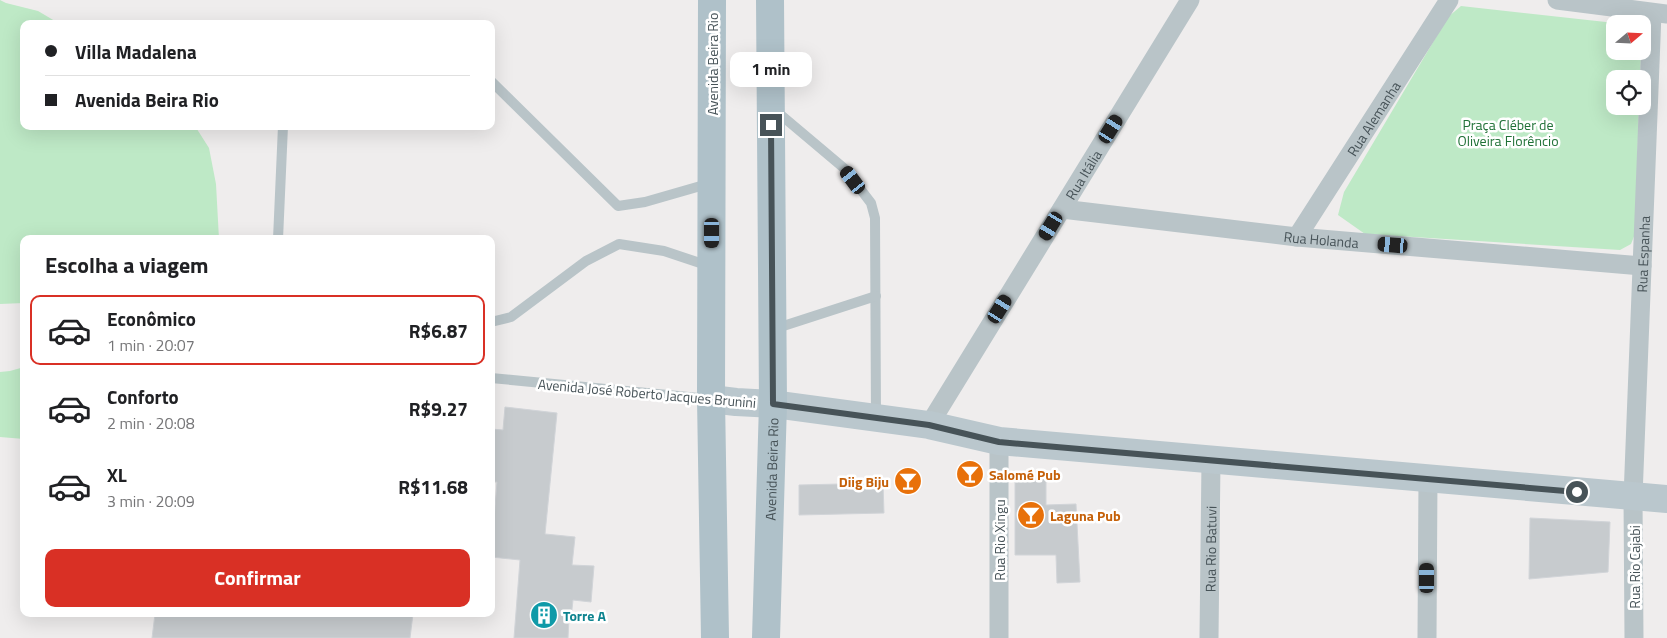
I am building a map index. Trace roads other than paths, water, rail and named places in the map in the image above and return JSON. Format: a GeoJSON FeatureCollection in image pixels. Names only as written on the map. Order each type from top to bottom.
{"type":"FeatureCollection","features":[{"type":"Feature","properties":{"kind":"main road","name":"Avenida Beira Rio"},"geometry":{"type":"LineString","coordinates":[[712,0],[711,399],[715,638]]}},
{"type":"Feature","properties":{"kind":"main road","name":"Avenida Beira Rio"},"geometry":{"type":"LineString","coordinates":[[766,638],[773,404],[770,0]]}},
{"type":"Feature","properties":{"kind":"main road","name":"Avenida José Roberto Jacques Brunini"},"geometry":{"type":"LineString","coordinates":[[711,399],[773,404],[929,425],[999,442],[1667,499]]}},
{"type":"Feature","properties":{"kind":"street","name":"Rua Itália"},"geometry":{"type":"LineString","coordinates":[[929,425],[1190,0]]}},
{"type":"Feature","properties":{"kind":"street","name":"Rua Alemanha"},"geometry":{"type":"LineString","coordinates":[[1297,237],[1450,0]]}},
{"type":"Feature","properties":{"kind":"street"},"geometry":{"type":"LineString","coordinates":[[1557,0],[1659,14]]}},
{"type":"Feature","properties":{"kind":"street","name":"Rua Espanha"},"geometry":{"type":"LineString","coordinates":[[1633,497],[1642,266],[1659,14]]}},
{"type":"Feature","properties":{"kind":"street","name":"Rua Holanda"},"geometry":{"type":"LineString","coordinates":[[1062,209],[1297,237],[1642,266]]}},
{"type":"Feature","properties":{"kind":"street","name":"Rua Rio Xingu"},"geometry":{"type":"LineString","coordinates":[[999,442],[999,638]]}},
{"type":"Feature","properties":{"kind":"street","name":"Rua Rio Batuvi"},"geometry":{"type":"LineString","coordinates":[[1208,638],[1211,460]]}},
{"type":"Feature","properties":{"kind":"street"},"geometry":{"type":"LineString","coordinates":[[1427,638],[1428,479]]}},
{"type":"Feature","properties":{"kind":"street","name":"Rua Rio Cajabi"},"geometry":{"type":"LineString","coordinates":[[1633,497],[1634,638]]}},
{"type":"Feature","properties":{"kind":"lane"},"geometry":{"type":"LineString","coordinates":[[495,86],[618,206],[645,202],[712,182]]}},
{"type":"Feature","properties":{"kind":"lane"},"geometry":{"type":"LineString","coordinates":[[771,106],[845,169],[871,203],[875,218],[876,418]]}},
{"type":"Feature","properties":{"kind":"lane"},"geometry":{"type":"LineString","coordinates":[[278,235],[283,130]]}},
{"type":"Feature","properties":{"kind":"lane"},"geometry":{"type":"LineString","coordinates":[[495,321],[511,317],[586,261],[619,244],[664,250],[712,267]]}},
{"type":"Feature","properties":{"kind":"lane"},"geometry":{"type":"LineString","coordinates":[[772,329],[876,296]]}},
{"type":"Feature","properties":{"kind":"lane","name":"Avenida José Roberto Jacques Brunini"},"geometry":{"type":"LineString","coordinates":[[495,378],[711,399]]}},
{"type":"Feature","properties":{"kind":"place","name":"Salomé Pub"},"geometry":{"type":"Point","coordinates":[970,474]}},
{"type":"Feature","properties":{"kind":"place","name":"Diig Biju"},"geometry":{"type":"Point","coordinates":[908,481]}},
{"type":"Feature","properties":{"kind":"place","name":"Laguna Pub"},"geometry":{"type":"Point","coordinates":[1031,515]}},
{"type":"Feature","properties":{"kind":"place","name":"Torre A"},"geometry":{"type":"Point","coordinates":[544,615]}},
{"type":"Feature","properties":{"kind":"park label","name":"Praça Cléber de Oliveira Florêncio"},"geometry":{"type":"Point","coordinates":[1508,132]}}]}
